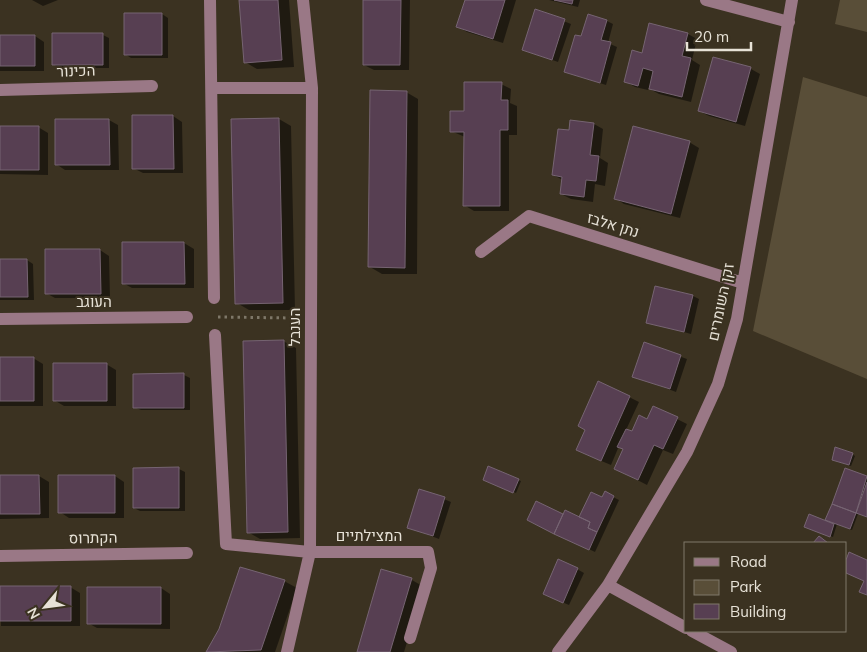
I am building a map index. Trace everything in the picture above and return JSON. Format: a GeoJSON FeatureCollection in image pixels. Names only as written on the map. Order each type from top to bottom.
{"type":"FeatureCollection","features":[{"type":"Feature","properties":{"kind":"street"},"geometry":{"type":"LineString","coordinates":[[210,0],[213,88],[214,298]]}},
{"type":"Feature","properties":{"kind":"street","name":"הענבל"},"geometry":{"type":"LineString","coordinates":[[287,652],[310,552],[312,88],[303,0]]}},
{"type":"Feature","properties":{"kind":"street"},"geometry":{"type":"LineString","coordinates":[[706,0],[789,22]]}},
{"type":"Feature","properties":{"kind":"street","name":"זקן השומרים"},"geometry":{"type":"LineString","coordinates":[[558,652],[608,585],[687,452],[718,384],[737,319],[792,0]]}},
{"type":"Feature","properties":{"kind":"street","name":"הכינור"},"geometry":{"type":"LineString","coordinates":[[0,90],[152,86]]}},
{"type":"Feature","properties":{"kind":"street"},"geometry":{"type":"LineString","coordinates":[[213,88],[312,88]]}},
{"type":"Feature","properties":{"kind":"street","name":"נתן אלבז"},"geometry":{"type":"LineString","coordinates":[[481,252],[529,216],[743,284]]}},
{"type":"Feature","properties":{"kind":"street","name":"העוגב"},"geometry":{"type":"LineString","coordinates":[[0,318],[187,317]]}},
{"type":"Feature","properties":{"kind":"street","name":"המצילתיים"},"geometry":{"type":"LineString","coordinates":[[215,335],[226,544],[310,552],[428,552],[431,568],[410,638]]}},
{"type":"Feature","properties":{"kind":"street","name":"הקתרוס"},"geometry":{"type":"LineString","coordinates":[[0,556],[187,553]]}},
{"type":"Feature","properties":{"kind":"street"},"geometry":{"type":"LineString","coordinates":[[608,585],[684,627]]}},
{"type":"Feature","properties":{"kind":"street"},"geometry":{"type":"LineString","coordinates":[[694,632],[731,652]]}},
{"type":"Feature","properties":{"kind":"path"},"geometry":{"type":"LineString","coordinates":[[216,317],[312,318]]}},
{"type":"Feature","properties":{"kind":"green space"},"geometry":{"type":"Polygon","coordinates":[[[840,0],[867,0],[867,32],[835,24],[840,0]]]}},
{"type":"Feature","properties":{"kind":"green space"},"geometry":{"type":"Polygon","coordinates":[[[803,77],[867,97],[867,379],[753,331],[803,77]]]}},
{"type":"Feature","properties":{"kind":"building"},"geometry":{"type":"Polygon","coordinates":[[[239,0],[278,0],[282,60],[244,63],[239,0]]]}},
{"type":"Feature","properties":{"kind":"building"},"geometry":{"type":"Polygon","coordinates":[[[363,0],[401,0],[400,65],[363,65],[363,0]]]}},
{"type":"Feature","properties":{"kind":"building"},"geometry":{"type":"Polygon","coordinates":[[[465,0],[505,0],[493,39],[456,27],[465,0]]]}},
{"type":"Feature","properties":{"kind":"building"},"geometry":{"type":"Polygon","coordinates":[[[554,0],[573,0],[572,4],[554,0]]]}},
{"type":"Feature","properties":{"kind":"building"},"geometry":{"type":"Polygon","coordinates":[[[535,9],[565,19],[552,60],[522,50],[535,9]]]}},
{"type":"Feature","properties":{"kind":"building"},"geometry":{"type":"Polygon","coordinates":[[[124,13],[162,13],[162,55],[124,55],[124,13]]]}},
{"type":"Feature","properties":{"kind":"building"},"geometry":{"type":"Polygon","coordinates":[[[588,14],[607,20],[601,40],[611,42],[600,83],[564,72],[575,35],[581,36],[588,14]]]}},
{"type":"Feature","properties":{"kind":"building"},"geometry":{"type":"Polygon","coordinates":[[[649,23],[688,33],[682,56],[691,58],[682,97],[649,89],[653,71],[643,68],[638,86],[624,82],[632,50],[642,53],[649,23]]]}},
{"type":"Feature","properties":{"kind":"building"},"geometry":{"type":"Polygon","coordinates":[[[52,33],[103,33],[103,65],[52,65],[52,33]]]}},
{"type":"Feature","properties":{"kind":"building"},"geometry":{"type":"Polygon","coordinates":[[[0,35],[35,35],[35,66],[0,66],[0,35]]]}},
{"type":"Feature","properties":{"kind":"building"},"geometry":{"type":"Polygon","coordinates":[[[713,57],[751,67],[736,122],[698,111],[713,57]]]}},
{"type":"Feature","properties":{"kind":"building"},"geometry":{"type":"Polygon","coordinates":[[[464,82],[502,82],[501,100],[508,100],[508,130],[500,130],[500,206],[463,206],[464,132],[450,132],[450,111],[464,111],[464,82]]]}},
{"type":"Feature","properties":{"kind":"building"},"geometry":{"type":"Polygon","coordinates":[[[370,90],[407,91],[405,268],[368,267],[370,90]]]}},
{"type":"Feature","properties":{"kind":"building"},"geometry":{"type":"Polygon","coordinates":[[[132,115],[173,115],[174,169],[132,169],[132,115]]]}},
{"type":"Feature","properties":{"kind":"building"},"geometry":{"type":"Polygon","coordinates":[[[279,118],[283,303],[235,304],[231,119],[279,118]]]}},
{"type":"Feature","properties":{"kind":"building"},"geometry":{"type":"Polygon","coordinates":[[[55,119],[109,119],[110,165],[55,165],[55,119]]]}},
{"type":"Feature","properties":{"kind":"building"},"geometry":{"type":"Polygon","coordinates":[[[570,120],[594,123],[590,155],[599,156],[596,181],[586,180],[584,197],[560,194],[562,177],[552,175],[558,129],[569,130],[570,120]]]}},
{"type":"Feature","properties":{"kind":"building"},"geometry":{"type":"Polygon","coordinates":[[[0,126],[39,126],[39,170],[0,170],[0,126]]]}},
{"type":"Feature","properties":{"kind":"building"},"geometry":{"type":"Polygon","coordinates":[[[633,126],[690,141],[671,214],[614,199],[633,126]]]}},
{"type":"Feature","properties":{"kind":"building"},"geometry":{"type":"Polygon","coordinates":[[[122,242],[184,242],[185,284],[122,284],[122,242]]]}},
{"type":"Feature","properties":{"kind":"building"},"geometry":{"type":"Polygon","coordinates":[[[45,249],[100,249],[101,294],[45,294],[45,249]]]}},
{"type":"Feature","properties":{"kind":"building"},"geometry":{"type":"Polygon","coordinates":[[[0,259],[27,259],[28,297],[0,297],[0,259]]]}},
{"type":"Feature","properties":{"kind":"building"},"geometry":{"type":"Polygon","coordinates":[[[655,286],[693,295],[684,332],[646,323],[655,286]]]}},
{"type":"Feature","properties":{"kind":"building"},"geometry":{"type":"Polygon","coordinates":[[[284,340],[288,532],[247,533],[243,341],[284,340]]]}},
{"type":"Feature","properties":{"kind":"building"},"geometry":{"type":"Polygon","coordinates":[[[644,342],[681,355],[670,389],[632,377],[644,342]]]}},
{"type":"Feature","properties":{"kind":"building"},"geometry":{"type":"Polygon","coordinates":[[[0,357],[34,357],[34,401],[0,401],[0,357]]]}},
{"type":"Feature","properties":{"kind":"building"},"geometry":{"type":"Polygon","coordinates":[[[53,363],[107,363],[107,401],[53,401],[53,363]]]}},
{"type":"Feature","properties":{"kind":"building"},"geometry":{"type":"Polygon","coordinates":[[[184,373],[184,408],[133,408],[133,374],[184,373]]]}},
{"type":"Feature","properties":{"kind":"building"},"geometry":{"type":"Polygon","coordinates":[[[598,381],[630,396],[601,461],[576,450],[585,430],[578,426],[598,381]]]}},
{"type":"Feature","properties":{"kind":"building"},"geometry":{"type":"Polygon","coordinates":[[[653,406],[678,417],[663,449],[654,445],[638,480],[614,469],[623,449],[617,447],[626,429],[632,431],[639,415],[647,419],[653,406]]]}},
{"type":"Feature","properties":{"kind":"building"},"geometry":{"type":"Polygon","coordinates":[[[835,447],[853,453],[849,465],[832,460],[835,447]]]}},
{"type":"Feature","properties":{"kind":"building"},"geometry":{"type":"Polygon","coordinates":[[[488,466],[519,479],[513,493],[483,480],[488,466]]]}},
{"type":"Feature","properties":{"kind":"building"},"geometry":{"type":"Polygon","coordinates":[[[179,467],[179,508],[133,508],[133,468],[179,467]]]}},
{"type":"Feature","properties":{"kind":"building"},"geometry":{"type":"Polygon","coordinates":[[[845,468],[867,476],[856,513],[832,504],[845,468]]]}},
{"type":"Feature","properties":{"kind":"building"},"geometry":{"type":"Polygon","coordinates":[[[0,475],[39,475],[40,514],[0,514],[0,475]]]}},
{"type":"Feature","properties":{"kind":"building"},"geometry":{"type":"Polygon","coordinates":[[[58,475],[115,475],[115,513],[58,513],[58,475]]]}},
{"type":"Feature","properties":{"kind":"building"},"geometry":{"type":"Polygon","coordinates":[[[867,482],[867,517],[856,513],[867,482]]]}},
{"type":"Feature","properties":{"kind":"building"},"geometry":{"type":"Polygon","coordinates":[[[419,489],[445,497],[433,536],[407,528],[419,489]]]}},
{"type":"Feature","properties":{"kind":"building"},"geometry":{"type":"Polygon","coordinates":[[[605,491],[614,496],[597,532],[588,528],[590,522],[579,517],[591,492],[602,497],[605,491]]]}},
{"type":"Feature","properties":{"kind":"building"},"geometry":{"type":"Polygon","coordinates":[[[536,501],[563,514],[554,534],[527,520],[536,501]]]}},
{"type":"Feature","properties":{"kind":"building"},"geometry":{"type":"Polygon","coordinates":[[[832,504],[856,513],[850,529],[825,520],[832,504]]]}},
{"type":"Feature","properties":{"kind":"building"},"geometry":{"type":"Polygon","coordinates":[[[565,510],[590,522],[588,528],[597,532],[589,550],[554,534],[565,510]]]}},
{"type":"Feature","properties":{"kind":"building"},"geometry":{"type":"Polygon","coordinates":[[[809,514],[834,524],[830,537],[804,527],[809,514]]]}},
{"type":"Feature","properties":{"kind":"building"},"geometry":{"type":"Polygon","coordinates":[[[819,536],[827,542],[814,542],[819,536]]]}},
{"type":"Feature","properties":{"kind":"building"},"geometry":{"type":"Polygon","coordinates":[[[849,552],[867,560],[867,595],[859,592],[864,581],[847,573],[849,552]]]}},
{"type":"Feature","properties":{"kind":"building"},"geometry":{"type":"Polygon","coordinates":[[[558,559],[578,568],[563,603],[543,594],[558,559]]]}},
{"type":"Feature","properties":{"kind":"building"},"geometry":{"type":"Polygon","coordinates":[[[240,567],[285,580],[261,650],[206,652],[219,629],[240,567]]]}},
{"type":"Feature","properties":{"kind":"building"},"geometry":{"type":"Polygon","coordinates":[[[381,569],[412,578],[390,652],[357,652],[381,569]]]}},
{"type":"Feature","properties":{"kind":"building"},"geometry":{"type":"Polygon","coordinates":[[[0,586],[71,586],[71,621],[0,621],[0,586]]]}},
{"type":"Feature","properties":{"kind":"building"},"geometry":{"type":"Polygon","coordinates":[[[87,587],[161,587],[161,624],[87,624],[87,587]]]}}]}
